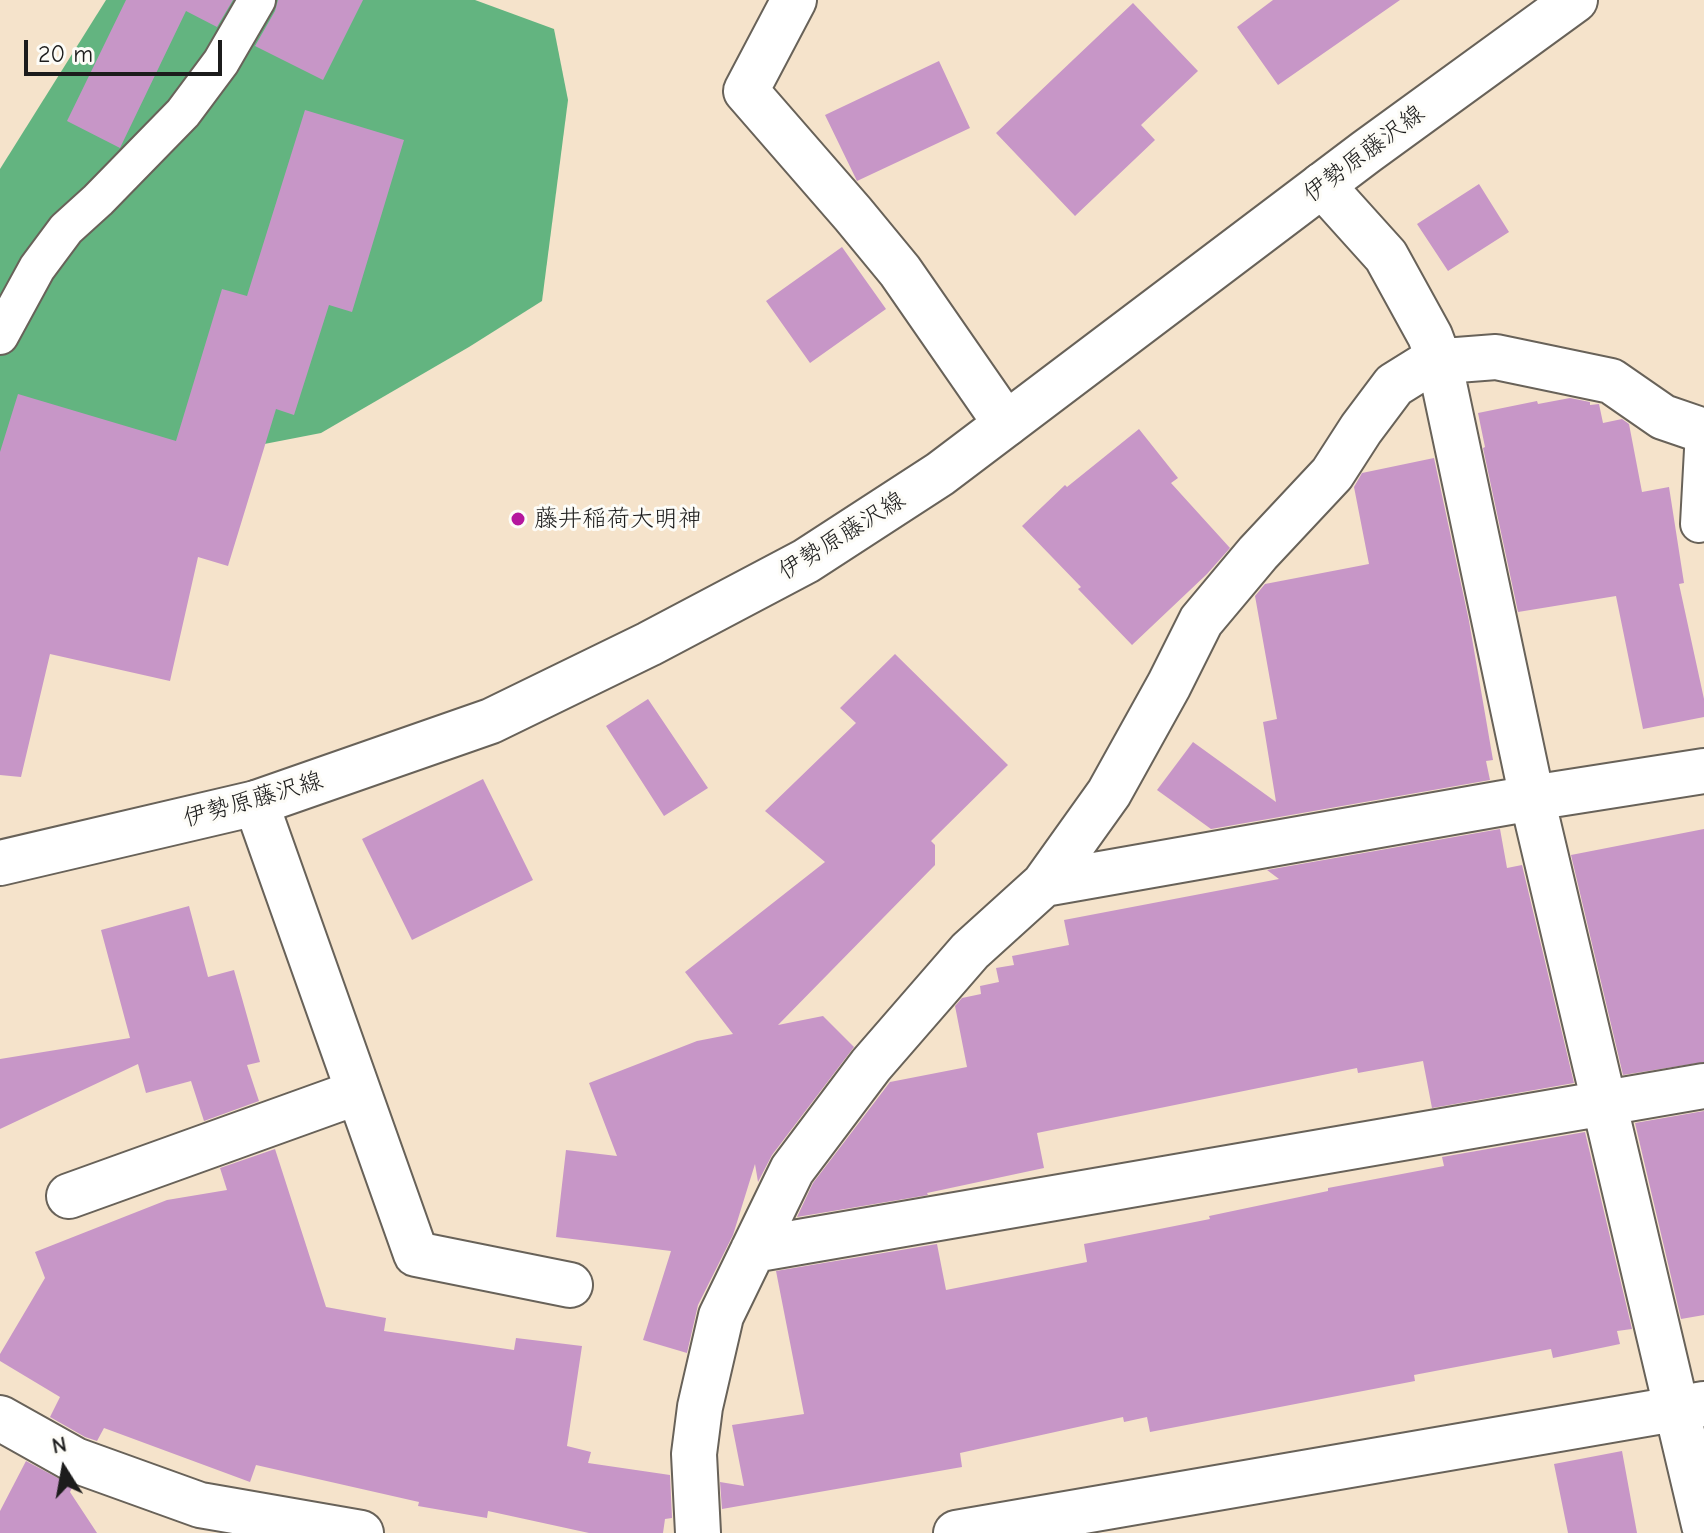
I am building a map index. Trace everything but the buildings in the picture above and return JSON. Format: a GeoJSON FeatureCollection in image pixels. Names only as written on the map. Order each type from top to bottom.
{"type":"FeatureCollection","features":[{"type":"Feature","properties":{"kind":"street"},"geometry":{"type":"LineString","coordinates":[[794,0],[746,91],[900,271],[1006,424]]}},
{"type":"Feature","properties":{"kind":"street","name":"伊勢原藤沢線"},"geometry":{"type":"LineString","coordinates":[[0,863],[256,803],[491,721],[649,644],[806,561],[940,474],[1322,185],[1575,0]]}},
{"type":"Feature","properties":{"kind":"street"},"geometry":{"type":"LineString","coordinates":[[1322,185],[1386,256],[1430,336],[1439,360],[1532,798],[1604,1104],[1690,1407],[1704,1525]]}},
{"type":"Feature","properties":{"kind":"street"},"geometry":{"type":"LineString","coordinates":[[698,1533],[694,1454],[700,1407],[721,1316],[792,1170],[871,1065],[970,951],[1044,884],[1109,793],[1201,621],[1258,553],[1332,474],[1394,385],[1431,362],[1496,357],[1611,381],[1663,417],[1704,431]]}},
{"type":"Feature","properties":{"kind":"street"},"geometry":{"type":"LineString","coordinates":[[1044,884],[1532,798],[1704,771]]}},
{"type":"Feature","properties":{"kind":"street"},"geometry":{"type":"LineString","coordinates":[[256,803],[416,1254],[570,1285]]}},
{"type":"Feature","properties":{"kind":"street"},"geometry":{"type":"LineString","coordinates":[[753,1250],[1704,1086]]}},
{"type":"Feature","properties":{"kind":"street"},"geometry":{"type":"LineString","coordinates":[[69,1196],[358,1092]]}},
{"type":"Feature","properties":{"kind":"street"},"geometry":{"type":"LineString","coordinates":[[956,1533],[1690,1407]]}},
{"type":"Feature","properties":{"kind":"street"},"geometry":{"type":"LineString","coordinates":[[0,1418],[75,1460],[200,1505],[361,1533]]}},
{"type":"Feature","properties":{"kind":"lane"},"geometry":{"type":"LineString","coordinates":[[0,336],[37,268],[66,229],[183,113],[221,62],[257,0]]}},
{"type":"Feature","properties":{"kind":"lane"},"geometry":{"type":"LineString","coordinates":[[1699,524],[1704,431]]}},
{"type":"Feature","properties":{"kind":"green space"},"geometry":{"type":"Polygon","coordinates":[[[106,0],[475,0],[554,29],[568,100],[542,301],[321,433],[115,473],[0,474],[0,169],[106,0]]]}},
{"type":"Feature","properties":{"kind":"place","name":"藤井稲荷大明神"},"geometry":{"type":"Point","coordinates":[518,519]}}]}
